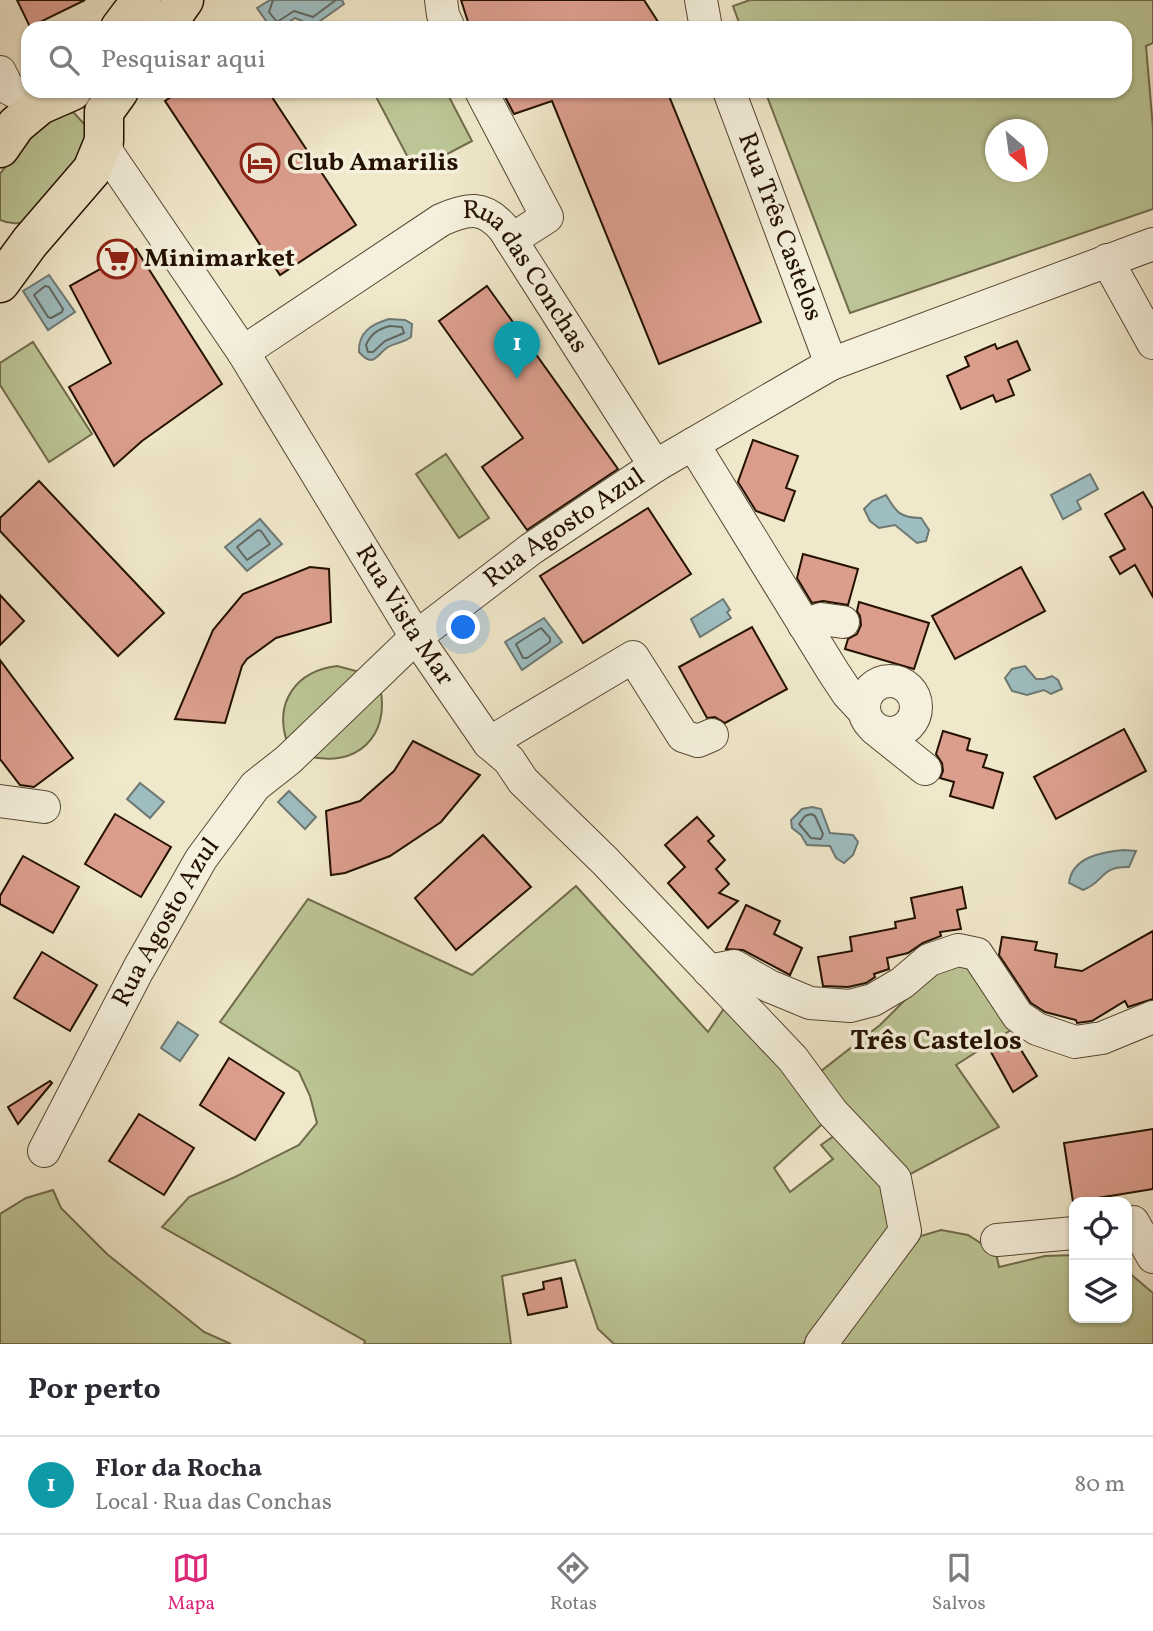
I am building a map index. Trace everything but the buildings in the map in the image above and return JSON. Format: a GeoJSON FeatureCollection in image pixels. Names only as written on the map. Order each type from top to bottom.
{"type":"FeatureCollection","features":[{"type":"Feature","properties":{"kind":"main road"},"geometry":{"type":"LineString","coordinates":[[125,21],[141,0]]}},
{"type":"Feature","properties":{"kind":"main road"},"geometry":{"type":"LineString","coordinates":[[169,21],[184,0]]}},
{"type":"Feature","properties":{"kind":"main road"},"geometry":{"type":"LineString","coordinates":[[0,284],[15,242],[68,200],[92,170],[109,115],[33,112]]}},
{"type":"Feature","properties":{"kind":"street"},"geometry":{"type":"LineString","coordinates":[[441,0],[446,21]]}},
{"type":"Feature","properties":{"kind":"street"},"geometry":{"type":"LineString","coordinates":[[701,0],[705,21]]}},
{"type":"Feature","properties":{"kind":"street"},"geometry":{"type":"LineString","coordinates":[[0,72],[8,88],[33,112]]}},
{"type":"Feature","properties":{"kind":"street"},"geometry":{"type":"LineString","coordinates":[[485,98],[547,217],[511,240]]}},
{"type":"Feature","properties":{"kind":"street","name":"Rua Três Castelos"},"geometry":{"type":"LineString","coordinates":[[732,98],[831,364]]}},
{"type":"Feature","properties":{"kind":"street","name":"Rua Vista Mar"},"geometry":{"type":"LineString","coordinates":[[109,115],[109,155],[243,352],[416,637],[489,743],[509,760],[523,781],[605,861],[793,1059],[832,1112],[895,1179],[905,1231],[821,1344]]}},
{"type":"Feature","properties":{"kind":"street"},"geometry":{"type":"LineString","coordinates":[[68,200],[88,189],[109,188],[140,201]]}},
{"type":"Feature","properties":{"kind":"street","name":"Rua das Conchas"},"geometry":{"type":"LineString","coordinates":[[243,352],[441,220],[471,210],[484,212],[495,219],[511,240],[654,466]]}},
{"type":"Feature","properties":{"kind":"street","name":"Rua Agosto Azul"},"geometry":{"type":"LineString","coordinates":[[44,1151],[138,970],[201,859],[255,786],[288,760],[416,637],[531,549],[654,466],[697,451],[831,364],[1153,244]]}},
{"type":"Feature","properties":{"kind":"street"},"geometry":{"type":"LineString","coordinates":[[1107,260],[1153,343]]}},
{"type":"Feature","properties":{"kind":"street"},"geometry":{"type":"LineString","coordinates":[[697,451],[848,694],[869,720],[925,769]]}},
{"type":"Feature","properties":{"kind":"street"},"geometry":{"type":"LineString","coordinates":[[804,625],[821,619],[843,622]]}},
{"type":"Feature","properties":{"kind":"street"},"geometry":{"type":"LineString","coordinates":[[489,743],[633,657],[683,736],[698,741],[712,735]]}},
{"type":"Feature","properties":{"kind":"street"},"geometry":{"type":"LineString","coordinates":[[894,681],[902,684],[913,695],[925,724],[892,734],[869,720],[865,697],[870,689],[877,684],[894,681]]}},
{"type":"Feature","properties":{"kind":"street"},"geometry":{"type":"LineString","coordinates":[[0,801],[44,807]]}},
{"type":"Feature","properties":{"kind":"street"},"geometry":{"type":"LineString","coordinates":[[716,979],[734,967],[769,986],[810,1003],[850,1006],[873,1000],[902,983],[929,960],[958,950],[976,954],[1017,1016],[1037,1029],[1075,1042],[1102,1038],[1153,1017]]}},
{"type":"Feature","properties":{"kind":"street"},"geometry":{"type":"LineString","coordinates":[[1138,1222],[1153,1256]]}},
{"type":"Feature","properties":{"kind":"street"},"geometry":{"type":"LineString","coordinates":[[997,1240],[1069,1233]]}},
{"type":"Feature","properties":{"kind":"green space"},"geometry":{"type":"Polygon","coordinates":[[[750,0],[1153,0],[1153,43],[1146,46],[1153,128],[1153,209],[850,313],[768,98],[1132,98],[1132,21],[738,21],[733,6],[750,0]]]}},
{"type":"Feature","properties":{"kind":"green space"},"geometry":{"type":"Polygon","coordinates":[[[377,98],[450,98],[472,141],[415,171],[377,98]]]}},
{"type":"Feature","properties":{"kind":"green space"},"geometry":{"type":"Polygon","coordinates":[[[73,112],[88,128],[92,140],[36,218],[18,223],[0,220],[0,174],[46,114],[73,112]]]}},
{"type":"Feature","properties":{"kind":"green space"},"geometry":{"type":"Polygon","coordinates":[[[33,342],[92,434],[49,462],[0,385],[0,363],[33,342]]]}},
{"type":"Feature","properties":{"kind":"green space"},"geometry":{"type":"Polygon","coordinates":[[[446,454],[489,518],[459,538],[416,474],[446,454]]]}},
{"type":"Feature","properties":{"kind":"green space"},"geometry":{"type":"Polygon","coordinates":[[[337,666],[360,672],[287,742],[284,714],[292,691],[310,674],[337,666]]]}},
{"type":"Feature","properties":{"kind":"green space"},"geometry":{"type":"Polygon","coordinates":[[[380,687],[380,720],[375,734],[366,745],[341,758],[308,756],[380,687]]]}},
{"type":"Feature","properties":{"kind":"green space"},"geometry":{"type":"Polygon","coordinates":[[[576,886],[708,1032],[729,1001],[830,1117],[774,1168],[790,1192],[833,1159],[821,1145],[841,1131],[877,1174],[894,1223],[803,1344],[614,1344],[598,1329],[575,1260],[502,1276],[511,1344],[364,1344],[365,1341],[162,1227],[189,1197],[299,1145],[317,1123],[310,1096],[299,1072],[220,1022],[308,899],[472,975],[576,886]]]}},
{"type":"Feature","properties":{"kind":"green space"},"geometry":{"type":"Polygon","coordinates":[[[964,962],[1014,1028],[956,1065],[999,1127],[903,1178],[816,1075],[880,1025],[935,970],[964,962]]]}},
{"type":"Feature","properties":{"kind":"green space"},"geometry":{"type":"Polygon","coordinates":[[[53,1190],[61,1208],[107,1254],[204,1332],[231,1344],[0,1344],[0,1214],[26,1198],[53,1190]]]}},
{"type":"Feature","properties":{"kind":"green space"},"geometry":{"type":"Polygon","coordinates":[[[941,1230],[968,1235],[996,1253],[999,1267],[1045,1256],[1069,1255],[1069,1323],[1132,1323],[1132,1275],[1153,1293],[1153,1344],[829,1344],[904,1241],[941,1230]]]}},
{"type":"Feature","properties":{"kind":"water"},"geometry":{"type":"Polygon","coordinates":[[[270,0],[342,0],[344,4],[320,21],[302,21],[295,18],[291,21],[266,21],[257,8],[270,0]]]}},
{"type":"Feature","properties":{"kind":"water"},"geometry":{"type":"Polygon","coordinates":[[[49,275],[75,312],[48,330],[23,291],[49,275]]]}},
{"type":"Feature","properties":{"kind":"water"},"geometry":{"type":"Polygon","coordinates":[[[389,319],[405,320],[412,324],[411,337],[388,347],[375,359],[368,360],[359,352],[361,339],[372,326],[389,319]]]}},
{"type":"Feature","properties":{"kind":"water"},"geometry":{"type":"Polygon","coordinates":[[[1090,474],[1098,489],[1077,501],[1081,509],[1063,519],[1051,495],[1090,474]]]}},
{"type":"Feature","properties":{"kind":"water"},"geometry":{"type":"Polygon","coordinates":[[[886,495],[899,513],[921,518],[929,530],[926,541],[917,543],[895,525],[879,528],[870,521],[864,509],[872,501],[886,495]]]}},
{"type":"Feature","properties":{"kind":"water"},"geometry":{"type":"Polygon","coordinates":[[[260,519],[282,544],[247,571],[225,547],[260,519]]]}},
{"type":"Feature","properties":{"kind":"water"},"geometry":{"type":"Polygon","coordinates":[[[723,599],[730,610],[727,612],[731,618],[700,637],[691,619],[723,599]]]}},
{"type":"Feature","properties":{"kind":"water"},"geometry":{"type":"Polygon","coordinates":[[[544,618],[562,642],[522,670],[505,642],[544,618]]]}},
{"type":"Feature","properties":{"kind":"water"},"geometry":{"type":"Polygon","coordinates":[[[1025,666],[1036,679],[1052,676],[1058,680],[1062,689],[1051,694],[1044,690],[1027,695],[1012,691],[1005,678],[1012,669],[1025,666]]]}},
{"type":"Feature","properties":{"kind":"water"},"geometry":{"type":"Polygon","coordinates":[[[140,783],[164,802],[150,818],[127,799],[140,783]]]}},
{"type":"Feature","properties":{"kind":"water"},"geometry":{"type":"Polygon","coordinates":[[[289,791],[316,817],[305,829],[278,802],[289,791]]]}},
{"type":"Feature","properties":{"kind":"water"},"geometry":{"type":"Polygon","coordinates":[[[802,809],[821,809],[830,833],[853,835],[858,842],[853,855],[844,863],[836,858],[830,846],[807,845],[801,835],[792,828],[791,820],[802,809]]]}},
{"type":"Feature","properties":{"kind":"water"},"geometry":{"type":"Polygon","coordinates":[[[1136,851],[1129,867],[1113,869],[1083,890],[1069,883],[1071,874],[1082,862],[1097,854],[1136,851]]]}},
{"type":"Feature","properties":{"kind":"water"},"geometry":{"type":"Polygon","coordinates":[[[178,1022],[198,1035],[180,1061],[161,1048],[178,1022]]]}},
{"type":"Feature","properties":{"kind":"place","name":"Club Amarilis"},"geometry":{"type":"Point","coordinates":[260,163]}},
{"type":"Feature","properties":{"kind":"place","name":"Minimarket"},"geometry":{"type":"Point","coordinates":[117,259]}},
{"type":"Feature","properties":{"kind":"place","name":"Flor da Rocha"},"geometry":{"type":"Point","coordinates":[517,379]}},
{"type":"Feature","properties":{"kind":"district","name":"Três Castelos"},"geometry":{"type":"Point","coordinates":[936,1041]}}]}
